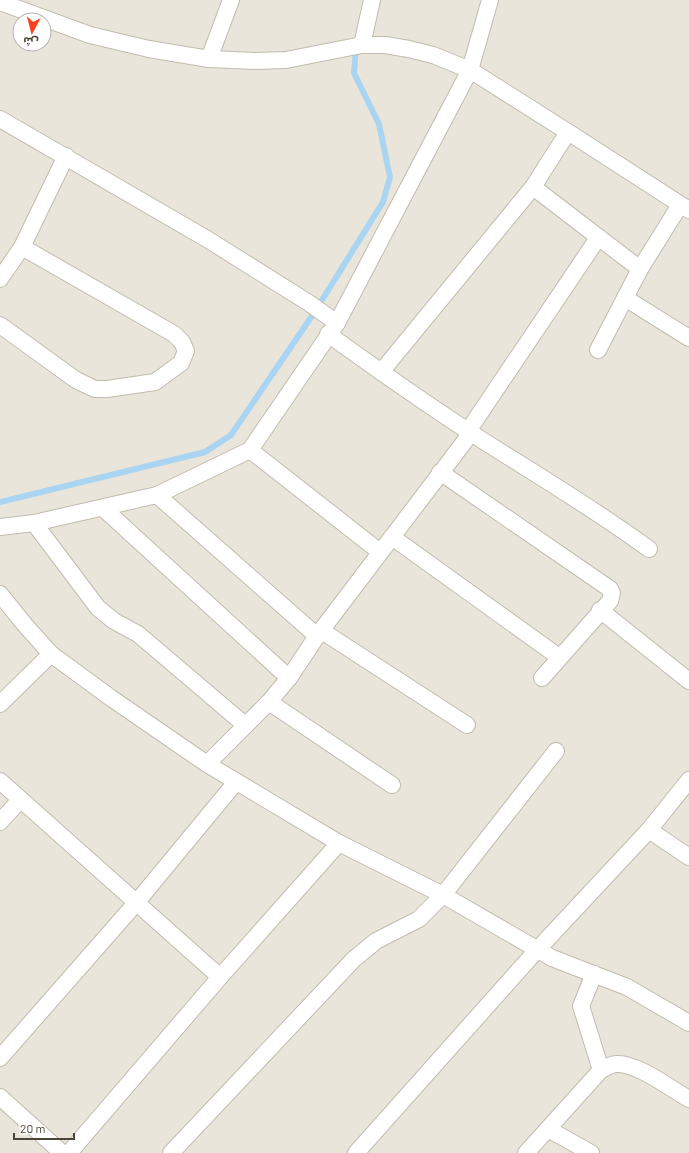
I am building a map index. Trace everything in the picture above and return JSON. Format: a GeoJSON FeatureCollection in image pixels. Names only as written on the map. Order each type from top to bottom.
{"type":"FeatureCollection","features":[{"type":"Feature","properties":{"kind":"street"},"geometry":{"type":"LineString","coordinates":[[209,60],[231,0]]}},
{"type":"Feature","properties":{"kind":"street"},"geometry":{"type":"LineString","coordinates":[[362,45],[372,0]]}},
{"type":"Feature","properties":{"kind":"street"},"geometry":{"type":"LineString","coordinates":[[0,527],[34,523],[157,495],[250,450],[332,328],[470,70],[490,0]]}},
{"type":"Feature","properties":{"kind":"street"},"geometry":{"type":"LineString","coordinates":[[0,2],[90,35],[148,49],[209,60],[286,60],[362,45],[385,45],[433,55],[470,70],[684,207],[640,269],[598,350]]}},
{"type":"Feature","properties":{"kind":"street"},"geometry":{"type":"LineString","coordinates":[[0,119],[207,239],[309,302],[332,328],[381,372],[649,549]]}},
{"type":"Feature","properties":{"kind":"street"},"geometry":{"type":"LineString","coordinates":[[381,372],[533,187],[568,132]]}},
{"type":"Feature","properties":{"kind":"street"},"geometry":{"type":"LineString","coordinates":[[0,279],[22,247],[66,156]]}},
{"type":"Feature","properties":{"kind":"street"},"geometry":{"type":"LineString","coordinates":[[533,187],[640,269]]}},
{"type":"Feature","properties":{"kind":"street"},"geometry":{"type":"LineString","coordinates":[[207,764],[269,702],[289,678],[380,552],[470,432],[598,238]]}},
{"type":"Feature","properties":{"kind":"street"},"geometry":{"type":"LineString","coordinates":[[0,324],[76,380],[95,389],[107,389],[155,382],[181,363],[186,351],[182,342],[174,334],[22,247]]}},
{"type":"Feature","properties":{"kind":"street"},"geometry":{"type":"LineString","coordinates":[[625,298],[689,338]]}},
{"type":"Feature","properties":{"kind":"street"},"geometry":{"type":"LineString","coordinates":[[250,450],[380,552]]}},
{"type":"Feature","properties":{"kind":"street"},"geometry":{"type":"LineString","coordinates":[[440,472],[610,589],[612,593],[610,601],[600,610],[542,678]]}},
{"type":"Feature","properties":{"kind":"street"},"geometry":{"type":"LineString","coordinates":[[157,495],[320,634],[467,726]]}},
{"type":"Feature","properties":{"kind":"street"},"geometry":{"type":"LineString","coordinates":[[103,508],[289,678]]}},
{"type":"Feature","properties":{"kind":"street"},"geometry":{"type":"LineString","coordinates":[[34,523],[105,615],[138,634],[245,725]]}},
{"type":"Feature","properties":{"kind":"street"},"geometry":{"type":"LineString","coordinates":[[392,537],[559,657]]}},
{"type":"Feature","properties":{"kind":"street"},"geometry":{"type":"LineString","coordinates":[[0,594],[51,654],[111,698],[207,764],[339,843],[444,895],[537,950],[552,958],[627,987],[689,1023]]}},
{"type":"Feature","properties":{"kind":"street"},"geometry":{"type":"LineString","coordinates":[[600,610],[689,681]]}},
{"type":"Feature","properties":{"kind":"street"},"geometry":{"type":"LineString","coordinates":[[0,704],[51,654]]}},
{"type":"Feature","properties":{"kind":"street"},"geometry":{"type":"LineString","coordinates":[[269,702],[392,785]]}},
{"type":"Feature","properties":{"kind":"street"},"geometry":{"type":"LineString","coordinates":[[171,1153],[354,959],[376,941],[419,919],[444,895],[556,751]]}},
{"type":"Feature","properties":{"kind":"street"},"geometry":{"type":"LineString","coordinates":[[356,1153],[537,950],[649,830],[689,780]]}},
{"type":"Feature","properties":{"kind":"street"},"geometry":{"type":"LineString","coordinates":[[0,781],[220,977]]}},
{"type":"Feature","properties":{"kind":"street"},"geometry":{"type":"LineString","coordinates":[[0,1058],[136,903],[236,782]]}},
{"type":"Feature","properties":{"kind":"street"},"geometry":{"type":"LineString","coordinates":[[0,822],[20,800]]}},
{"type":"Feature","properties":{"kind":"street"},"geometry":{"type":"LineString","coordinates":[[649,830],[689,857]]}},
{"type":"Feature","properties":{"kind":"street"},"geometry":{"type":"LineString","coordinates":[[69,1153],[220,977],[339,843]]}},
{"type":"Feature","properties":{"kind":"street"},"geometry":{"type":"LineString","coordinates":[[594,974],[581,1006],[601,1070]]}},
{"type":"Feature","properties":{"kind":"street"},"geometry":{"type":"LineString","coordinates":[[526,1153],[601,1070],[614,1064],[624,1064],[635,1068],[689,1099]]}},
{"type":"Feature","properties":{"kind":"street"},"geometry":{"type":"LineString","coordinates":[[0,1097],[62,1153]]}},
{"type":"Feature","properties":{"kind":"street"},"geometry":{"type":"LineString","coordinates":[[548,1129],[591,1153]]}},
{"type":"Feature","properties":{"kind":"shaded area"},"geometry":{"type":"Polygon","coordinates":[[[0,0],[689,0],[689,1153],[0,1153],[0,0]]]}},
{"type":"Feature","properties":{"kind":"waterway"},"geometry":{"type":"LineString","coordinates":[[0,502],[205,452],[231,435],[314,313],[383,202],[390,177],[379,124],[354,73],[356,47]]}}]}
